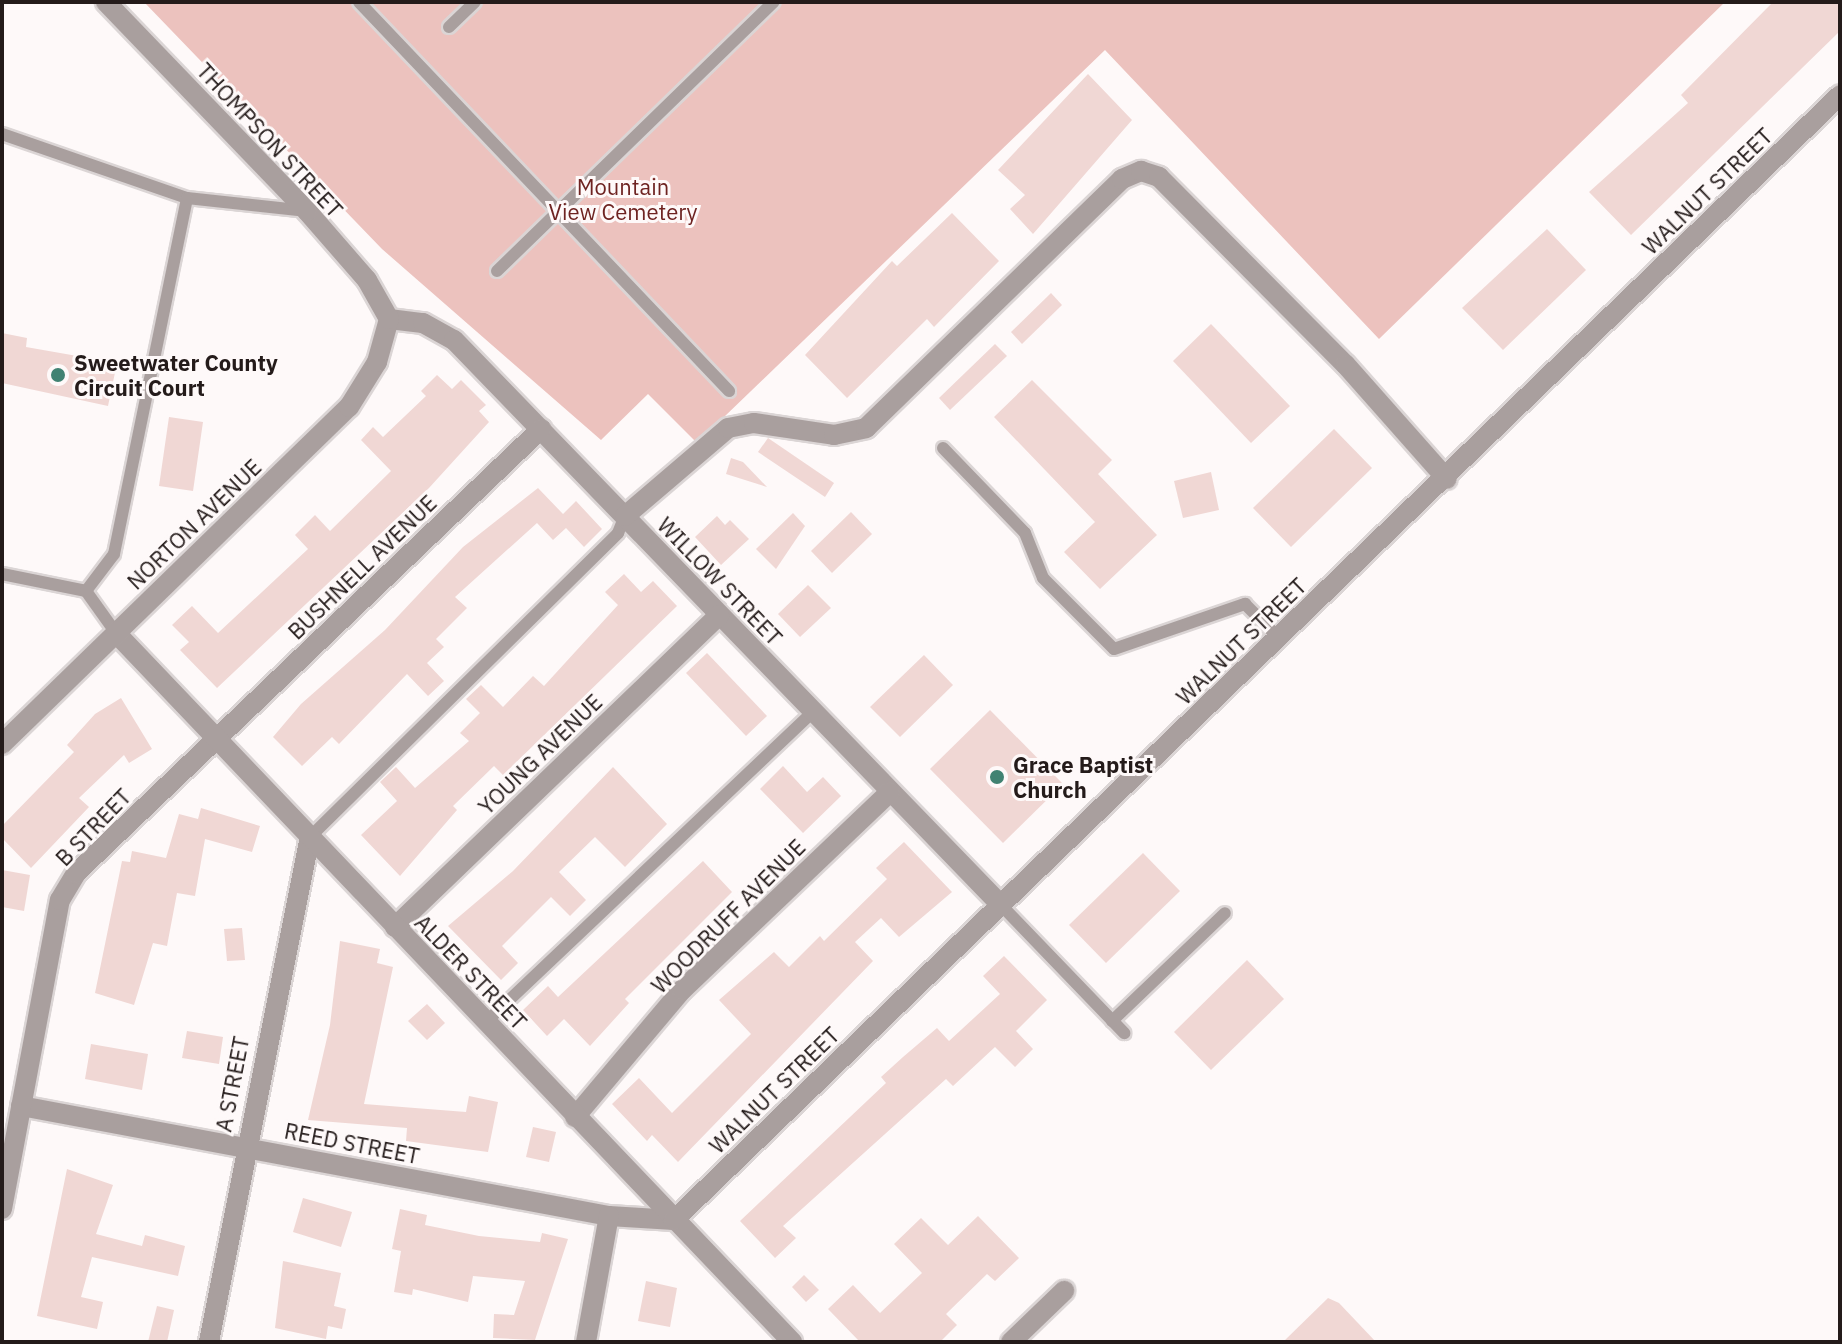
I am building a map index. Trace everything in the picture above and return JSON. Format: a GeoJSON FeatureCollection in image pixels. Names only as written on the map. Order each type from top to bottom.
{"type":"FeatureCollection","features":[{"type":"Feature","properties":{"kind":"street","name":"THOMPSON STREET"},"geometry":{"type":"LineString","coordinates":[[106,2],[307,211],[367,280],[389,319]]}},
{"type":"Feature","properties":{"kind":"street","name":"WALNUT STREET"},"geometry":{"type":"LineString","coordinates":[[674,1220],[1447,479],[1840,95]]}},
{"type":"Feature","properties":{"kind":"street"},"geometry":{"type":"LineString","coordinates":[[625,516],[728,428],[754,423],[834,435],[866,428],[1122,179],[1141,171],[1159,177],[1313,332],[1447,479]]}},
{"type":"Feature","properties":{"kind":"street","name":"WILLOW STREET"},"geometry":{"type":"LineString","coordinates":[[389,319],[423,323],[454,340],[1001,905]]}},
{"type":"Feature","properties":{"kind":"street","name":"NORTON AVENUE"},"geometry":{"type":"LineString","coordinates":[[2,744],[349,407],[377,362],[389,319]]}},
{"type":"Feature","properties":{"kind":"street","name":"BUSHNELL AVENUE"},"geometry":{"type":"LineString","coordinates":[[217,739],[541,429]]}},
{"type":"Feature","properties":{"kind":"street","name":"YOUNG AVENUE"},"geometry":{"type":"LineString","coordinates":[[395,927],[719,615]]}},
{"type":"Feature","properties":{"kind":"street","name":"ALDER STREET"},"geometry":{"type":"LineString","coordinates":[[116,633],[792,1342]]}},
{"type":"Feature","properties":{"kind":"street","name":"B STREET"},"geometry":{"type":"LineString","coordinates":[[2,1209],[60,900],[76,873],[217,739]]}},
{"type":"Feature","properties":{"kind":"street","name":"WOODRUFF AVENUE"},"geometry":{"type":"LineString","coordinates":[[575,1117],[682,990],[890,792]]}},
{"type":"Feature","properties":{"kind":"street","name":"A STREET"},"geometry":{"type":"LineString","coordinates":[[209,1342],[244,1148],[310,837]]}},
{"type":"Feature","properties":{"kind":"street","name":"REED STREET"},"geometry":{"type":"LineString","coordinates":[[21,1106],[609,1216],[674,1220]]}},
{"type":"Feature","properties":{"kind":"street"},"geometry":{"type":"LineString","coordinates":[[586,1342],[609,1216]]}},
{"type":"Feature","properties":{"kind":"street"},"geometry":{"type":"LineString","coordinates":[[1011,1342],[1064,1291]]}},
{"type":"Feature","properties":{"kind":"lane"},"geometry":{"type":"LineString","coordinates":[[359,2],[729,391]]}},
{"type":"Feature","properties":{"kind":"lane"},"geometry":{"type":"LineString","coordinates":[[449,27],[475,2]]}},
{"type":"Feature","properties":{"kind":"lane"},"geometry":{"type":"LineString","coordinates":[[497,271],[774,2]]}},
{"type":"Feature","properties":{"kind":"lane"},"geometry":{"type":"LineString","coordinates":[[2,134],[187,198],[307,211]]}},
{"type":"Feature","properties":{"kind":"lane"},"geometry":{"type":"LineString","coordinates":[[86,591],[114,554],[187,198]]}},
{"type":"Feature","properties":{"kind":"lane"},"geometry":{"type":"LineString","coordinates":[[943,448],[1025,533],[1043,578],[1114,649],[1245,604],[1279,638]]}},
{"type":"Feature","properties":{"kind":"lane"},"geometry":{"type":"LineString","coordinates":[[310,837],[618,533],[625,516]]}},
{"type":"Feature","properties":{"kind":"lane"},"geometry":{"type":"LineString","coordinates":[[2,574],[86,591],[116,633]]}},
{"type":"Feature","properties":{"kind":"lane"},"geometry":{"type":"LineString","coordinates":[[486,1022],[813,712]]}},
{"type":"Feature","properties":{"kind":"lane"},"geometry":{"type":"LineString","coordinates":[[1001,905],[1124,1033]]}},
{"type":"Feature","properties":{"kind":"lane"},"geometry":{"type":"LineString","coordinates":[[1112,1021],[1225,913]]}},
{"type":"Feature","properties":{"kind":"green space","name":"Mountain View Cemetery"},"geometry":{"type":"Polygon","coordinates":[[[144,2],[1725,2],[1379,339],[1105,50],[697,443],[648,394],[601,440],[382,249],[144,2]]]}},
{"type":"Feature","properties":{"kind":"building"},"geometry":{"type":"Polygon","coordinates":[[[1773,2],[1840,2],[1840,31],[1631,235],[1589,192],[1688,103],[1681,95],[1773,2]]]}},
{"type":"Feature","properties":{"kind":"building"},"geometry":{"type":"Polygon","coordinates":[[[1088,74],[1132,120],[1033,234],[1010,209],[1025,195],[998,170],[1088,74]]]}},
{"type":"Feature","properties":{"kind":"building"},"geometry":{"type":"Polygon","coordinates":[[[952,213],[999,261],[934,327],[927,319],[847,398],[805,355],[892,261],[897,266],[952,213]]]}},
{"type":"Feature","properties":{"kind":"building"},"geometry":{"type":"Polygon","coordinates":[[[1547,229],[1586,270],[1503,350],[1462,308],[1547,229]]]}},
{"type":"Feature","properties":{"kind":"building"},"geometry":{"type":"Polygon","coordinates":[[[1051,293],[1062,305],[1022,344],[1011,332],[1051,293]]]}},
{"type":"Feature","properties":{"kind":"building"},"geometry":{"type":"Polygon","coordinates":[[[1211,324],[1290,406],[1251,443],[1173,361],[1211,324]]]}},
{"type":"Feature","properties":{"kind":"building","name":"Sweetwater County Circuit Court"},"geometry":{"type":"Polygon","coordinates":[[[2,333],[27,338],[26,347],[117,363],[108,406],[2,383],[2,333]]]}},
{"type":"Feature","properties":{"kind":"building"},"geometry":{"type":"Polygon","coordinates":[[[995,344],[1007,356],[950,410],[939,398],[995,344]]]}},
{"type":"Feature","properties":{"kind":"building"},"geometry":{"type":"Polygon","coordinates":[[[437,375],[452,389],[461,380],[486,405],[479,411],[489,422],[429,488],[217,688],[180,650],[189,642],[172,625],[192,606],[218,633],[308,549],[295,535],[315,515],[330,531],[391,471],[361,440],[373,427],[383,437],[426,396],[421,391],[437,375]]]}},
{"type":"Feature","properties":{"kind":"building"},"geometry":{"type":"Polygon","coordinates":[[[1032,380],[1112,460],[1098,474],[1157,535],[1100,589],[1064,552],[1095,522],[994,417],[1032,380]]]}},
{"type":"Feature","properties":{"kind":"building"},"geometry":{"type":"Polygon","coordinates":[[[169,417],[203,422],[193,491],[159,486],[169,417]]]}},
{"type":"Feature","properties":{"kind":"building"},"geometry":{"type":"Polygon","coordinates":[[[1334,429],[1372,468],[1291,547],[1253,508],[1334,429]]]}},
{"type":"Feature","properties":{"kind":"building"},"geometry":{"type":"Polygon","coordinates":[[[768,438],[834,483],[825,497],[758,452],[768,438]]]}},
{"type":"Feature","properties":{"kind":"building"},"geometry":{"type":"Polygon","coordinates":[[[731,458],[743,462],[767,487],[726,474],[731,458]]]}},
{"type":"Feature","properties":{"kind":"building"},"geometry":{"type":"Polygon","coordinates":[[[1211,472],[1219,510],[1183,518],[1174,481],[1211,472]]]}},
{"type":"Feature","properties":{"kind":"building"},"geometry":{"type":"Polygon","coordinates":[[[538,488],[563,514],[576,501],[602,529],[584,547],[566,528],[553,540],[537,523],[455,597],[467,608],[436,639],[444,647],[427,663],[444,681],[428,696],[407,674],[339,744],[332,737],[302,766],[273,737],[301,704],[385,630],[463,547],[538,488]]]}},
{"type":"Feature","properties":{"kind":"building"},"geometry":{"type":"Polygon","coordinates":[[[851,512],[872,534],[832,573],[811,551],[851,512]]]}},
{"type":"Feature","properties":{"kind":"building"},"geometry":{"type":"Polygon","coordinates":[[[793,513],[805,526],[776,569],[756,549],[793,513]]]}},
{"type":"Feature","properties":{"kind":"building"},"geometry":{"type":"Polygon","coordinates":[[[717,516],[725,525],[730,520],[749,539],[721,565],[695,537],[717,516]]]}},
{"type":"Feature","properties":{"kind":"building"},"geometry":{"type":"Polygon","coordinates":[[[624,574],[641,592],[653,581],[677,606],[503,775],[494,766],[453,806],[457,810],[400,876],[361,835],[397,801],[380,782],[396,767],[415,788],[469,741],[460,733],[480,713],[466,699],[481,685],[503,707],[533,676],[544,686],[618,605],[605,592],[624,574]]]}},
{"type":"Feature","properties":{"kind":"building"},"geometry":{"type":"Polygon","coordinates":[[[808,585],[831,608],[800,637],[778,614],[808,585]]]}},
{"type":"Feature","properties":{"kind":"building"},"geometry":{"type":"Polygon","coordinates":[[[707,653],[767,716],[746,736],[686,673],[707,653]]]}},
{"type":"Feature","properties":{"kind":"building"},"geometry":{"type":"Polygon","coordinates":[[[924,655],[953,685],[900,737],[870,707],[924,655]]]}},
{"type":"Feature","properties":{"kind":"building"},"geometry":{"type":"Polygon","coordinates":[[[121,698],[152,749],[129,763],[124,755],[79,798],[89,807],[31,868],[2,838],[2,826],[74,752],[67,745],[95,714],[121,698]]]}},
{"type":"Feature","properties":{"kind":"building","name":"Grace Baptist Church"},"geometry":{"type":"Polygon","coordinates":[[[990,710],[1063,784],[1003,843],[930,769],[990,710]]]}},
{"type":"Feature","properties":{"kind":"building"},"geometry":{"type":"Polygon","coordinates":[[[783,766],[807,792],[823,777],[841,796],[803,833],[760,789],[783,766]]]}},
{"type":"Feature","properties":{"kind":"building"},"geometry":{"type":"Polygon","coordinates":[[[613,767],[667,824],[625,867],[595,837],[559,872],[586,900],[570,916],[551,897],[502,946],[518,963],[501,980],[448,926],[513,871],[613,767]]]}},
{"type":"Feature","properties":{"kind":"building"},"geometry":{"type":"Polygon","coordinates":[[[201,808],[260,826],[252,852],[205,839],[195,896],[177,893],[167,946],[153,943],[134,1005],[95,993],[122,861],[130,862],[132,851],[166,858],[179,814],[198,819],[201,808]]]}},
{"type":"Feature","properties":{"kind":"building"},"geometry":{"type":"Polygon","coordinates":[[[904,842],[952,892],[899,937],[881,918],[855,942],[873,961],[678,1162],[652,1135],[647,1141],[612,1104],[639,1078],[672,1113],[751,1034],[719,1000],[774,952],[789,967],[820,936],[824,941],[887,879],[876,868],[904,842]]]}},
{"type":"Feature","properties":{"kind":"building"},"geometry":{"type":"Polygon","coordinates":[[[1143,853],[1180,891],[1106,963],[1069,925],[1143,853]]]}},
{"type":"Feature","properties":{"kind":"building"},"geometry":{"type":"Polygon","coordinates":[[[703,861],[732,892],[625,999],[629,1003],[590,1046],[564,1019],[547,1036],[523,1010],[548,986],[558,997],[703,861]]]}},
{"type":"Feature","properties":{"kind":"building"},"geometry":{"type":"Polygon","coordinates":[[[2,870],[30,875],[24,911],[2,907],[2,870]]]}},
{"type":"Feature","properties":{"kind":"building"},"geometry":{"type":"Polygon","coordinates":[[[242,928],[245,960],[227,961],[224,929],[242,928]]]}},
{"type":"Feature","properties":{"kind":"building"},"geometry":{"type":"Polygon","coordinates":[[[340,941],[380,949],[377,963],[393,967],[364,1104],[466,1112],[469,1096],[498,1102],[488,1152],[406,1141],[407,1128],[308,1120],[330,1025],[340,941]]]}},
{"type":"Feature","properties":{"kind":"building"},"geometry":{"type":"Polygon","coordinates":[[[1004,956],[1047,1000],[1016,1031],[1033,1049],[1015,1067],[995,1047],[953,1086],[946,1079],[783,1226],[796,1238],[775,1258],[740,1221],[886,1083],[881,1077],[903,1057],[937,1028],[949,1041],[1000,994],[983,976],[1004,956]]]}},
{"type":"Feature","properties":{"kind":"building"},"geometry":{"type":"Polygon","coordinates":[[[1247,960],[1284,999],[1211,1070],[1174,1032],[1247,960]]]}},
{"type":"Feature","properties":{"kind":"building"},"geometry":{"type":"Polygon","coordinates":[[[427,1004],[445,1023],[427,1040],[408,1021],[427,1004]]]}},
{"type":"Feature","properties":{"kind":"building"},"geometry":{"type":"Polygon","coordinates":[[[187,1031],[223,1037],[219,1064],[182,1058],[187,1031]]]}},
{"type":"Feature","properties":{"kind":"building"},"geometry":{"type":"Polygon","coordinates":[[[91,1044],[148,1054],[142,1090],[85,1079],[91,1044]]]}},
{"type":"Feature","properties":{"kind":"building"},"geometry":{"type":"Polygon","coordinates":[[[533,1127],[556,1132],[549,1162],[526,1157],[533,1127]]]}},
{"type":"Feature","properties":{"kind":"building"},"geometry":{"type":"Polygon","coordinates":[[[67,1169],[113,1185],[96,1234],[142,1246],[145,1235],[185,1246],[178,1276],[92,1257],[81,1297],[103,1302],[97,1329],[37,1316],[67,1169]]]}},
{"type":"Feature","properties":{"kind":"building"},"geometry":{"type":"Polygon","coordinates":[[[303,1198],[352,1212],[341,1247],[293,1232],[303,1198]]]}},
{"type":"Feature","properties":{"kind":"building"},"geometry":{"type":"Polygon","coordinates":[[[400,1209],[427,1215],[425,1225],[479,1236],[540,1242],[542,1233],[568,1239],[535,1340],[493,1338],[494,1314],[514,1315],[525,1281],[473,1276],[468,1302],[413,1289],[412,1295],[394,1292],[401,1251],[392,1249],[400,1209]]]}},
{"type":"Feature","properties":{"kind":"building"},"geometry":{"type":"Polygon","coordinates":[[[978,1216],[1019,1258],[995,1281],[987,1274],[946,1314],[957,1325],[940,1342],[860,1342],[828,1309],[853,1285],[880,1313],[922,1273],[894,1244],[921,1218],[948,1245],[978,1216]]]}},
{"type":"Feature","properties":{"kind":"building"},"geometry":{"type":"Polygon","coordinates":[[[283,1261],[341,1273],[334,1306],[346,1309],[342,1329],[328,1326],[326,1339],[275,1328],[283,1261]]]}},
{"type":"Feature","properties":{"kind":"building"},"geometry":{"type":"Polygon","coordinates":[[[804,1275],[819,1290],[806,1302],[792,1287],[804,1275]]]}},
{"type":"Feature","properties":{"kind":"building"},"geometry":{"type":"Polygon","coordinates":[[[646,1281],[677,1288],[670,1327],[638,1321],[646,1281]]]}},
{"type":"Feature","properties":{"kind":"building"},"geometry":{"type":"Polygon","coordinates":[[[1328,1298],[1339,1303],[1376,1342],[1283,1342],[1328,1298]]]}},
{"type":"Feature","properties":{"kind":"building"},"geometry":{"type":"Polygon","coordinates":[[[157,1306],[174,1310],[167,1342],[148,1342],[157,1306]]]}},
{"type":"Feature","properties":{"kind":"place","name":"Sweetwater County Circuit Court"},"geometry":{"type":"Point","coordinates":[58,375]}},
{"type":"Feature","properties":{"kind":"place","name":"Grace Baptist Church"},"geometry":{"type":"Point","coordinates":[997,777]}}]}
